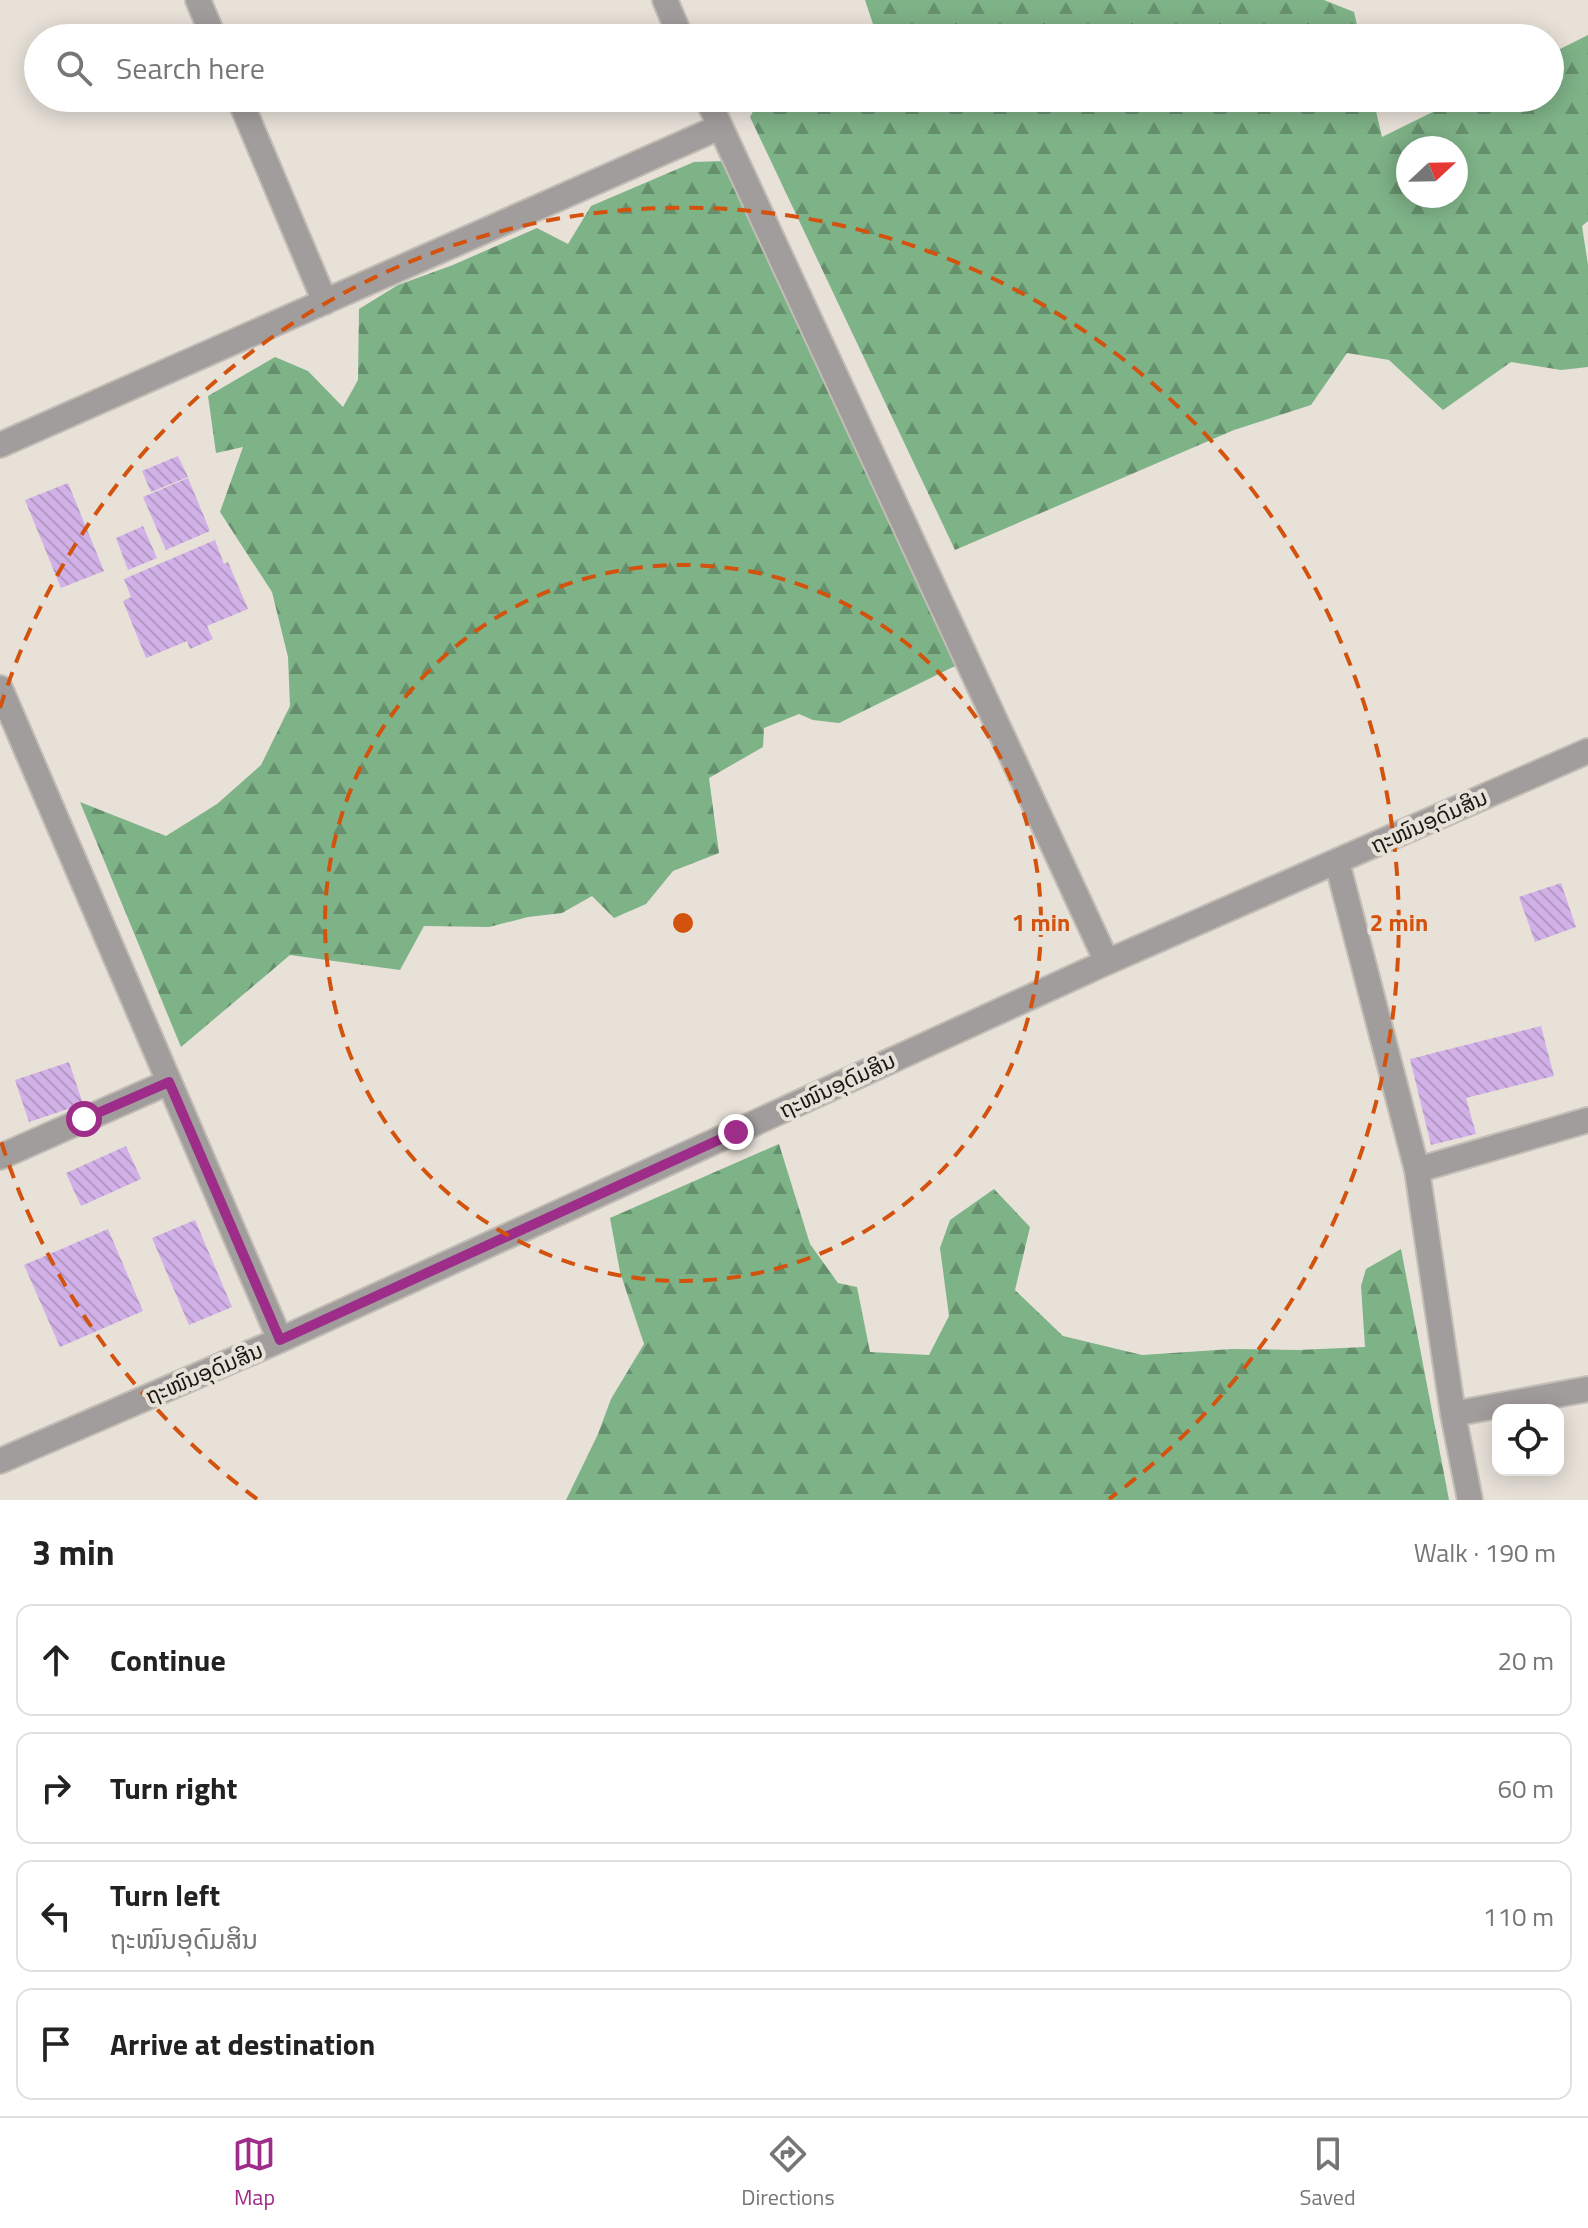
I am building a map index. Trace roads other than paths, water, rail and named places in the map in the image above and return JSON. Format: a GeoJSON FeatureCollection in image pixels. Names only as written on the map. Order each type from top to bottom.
{"type":"FeatureCollection","features":[{"type":"Feature","properties":{"kind":"street"},"geometry":{"type":"LineString","coordinates":[[198,0],[208,24]]}},
{"type":"Feature","properties":{"kind":"street"},"geometry":{"type":"LineString","coordinates":[[665,0],[675,24]]}},
{"type":"Feature","properties":{"kind":"street"},"geometry":{"type":"LineString","coordinates":[[245,112],[325,302]]}},
{"type":"Feature","properties":{"kind":"street"},"geometry":{"type":"LineString","coordinates":[[713,112],[1107,962]]}},
{"type":"Feature","properties":{"kind":"street"},"geometry":{"type":"LineString","coordinates":[[0,445],[720,127]]}},
{"type":"Feature","properties":{"kind":"street"},"geometry":{"type":"LineString","coordinates":[[0,688],[280,1340]]}},
{"type":"Feature","properties":{"kind":"street","name":"ຖະໜົນອຸດົມສິນ"},"geometry":{"type":"LineString","coordinates":[[0,1461],[280,1340],[1107,962],[1588,751]]}},
{"type":"Feature","properties":{"kind":"street"},"geometry":{"type":"LineString","coordinates":[[1337,862],[1417,1170],[1453,1414],[1470,1500]]}},
{"type":"Feature","properties":{"kind":"street"},"geometry":{"type":"LineString","coordinates":[[0,1157],[169,1082]]}},
{"type":"Feature","properties":{"kind":"street"},"geometry":{"type":"LineString","coordinates":[[1417,1170],[1588,1120]]}},
{"type":"Feature","properties":{"kind":"street"},"geometry":{"type":"LineString","coordinates":[[1453,1414],[1588,1389]]}}]}
